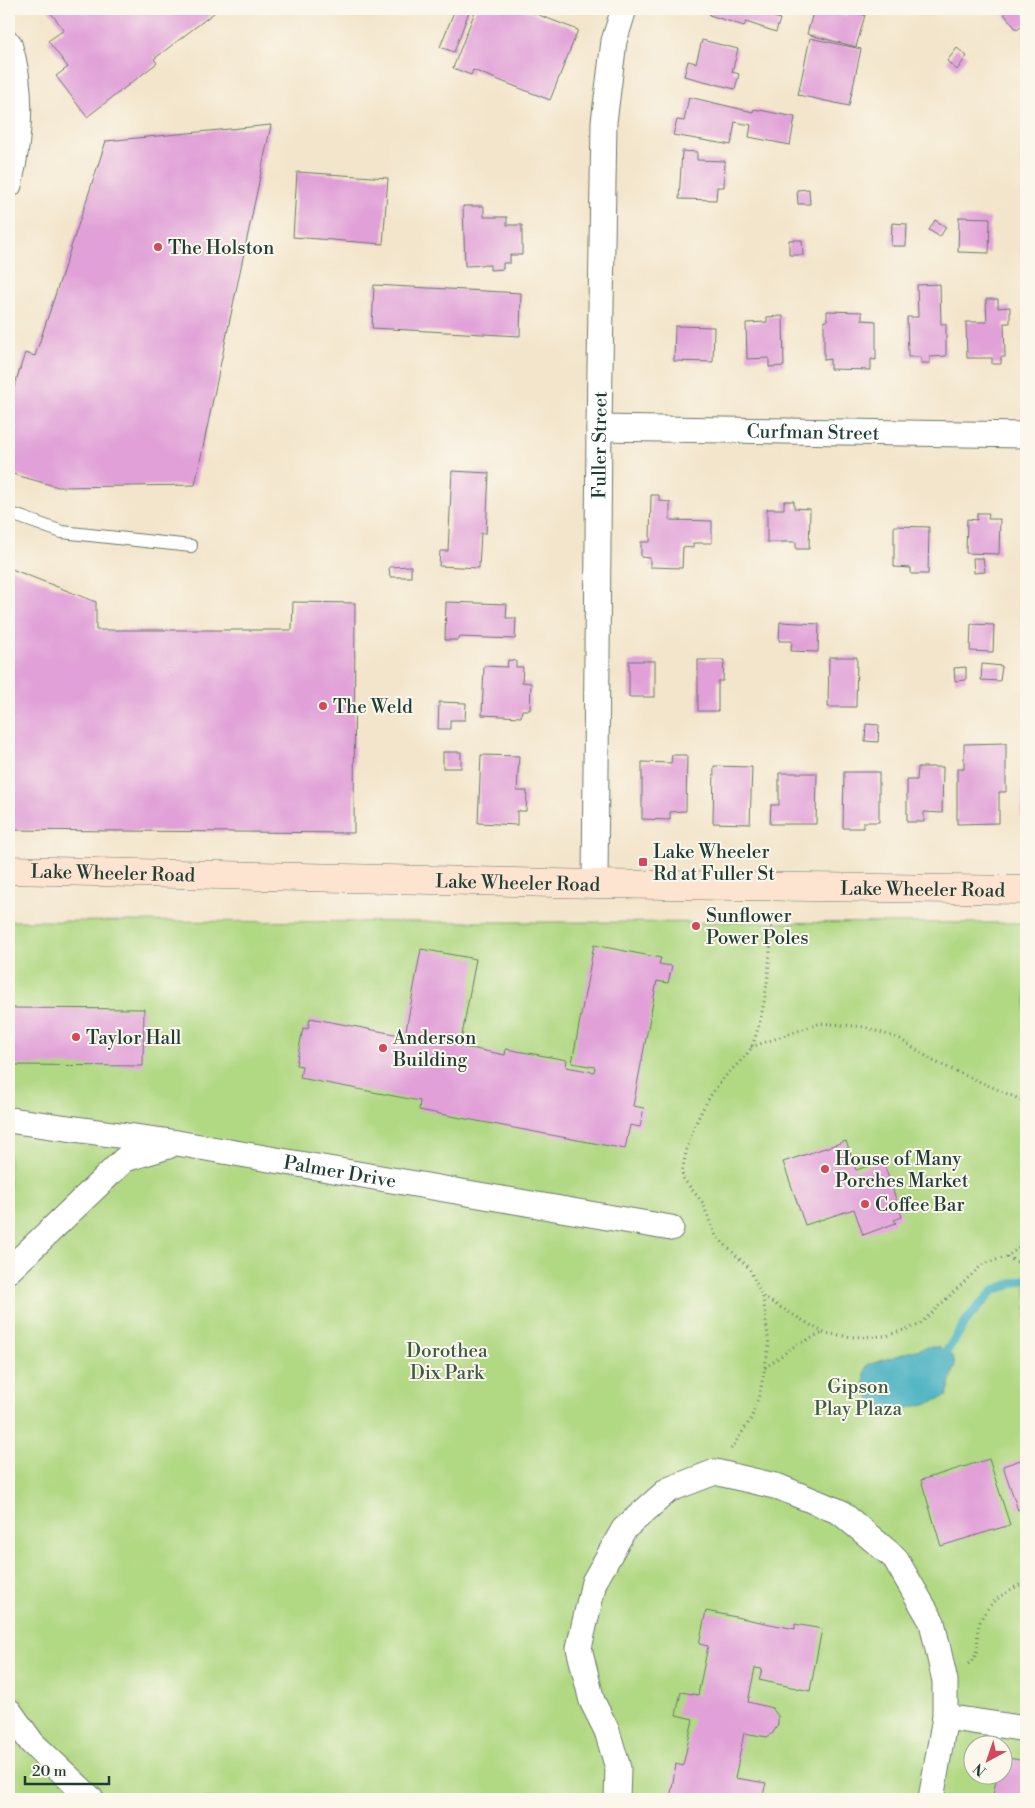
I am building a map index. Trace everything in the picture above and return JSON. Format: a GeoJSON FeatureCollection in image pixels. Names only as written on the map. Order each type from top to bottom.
{"type":"FeatureCollection","features":[{"type":"Feature","properties":{"kind":"main road","name":"Lake Wheeler Road"},"geometry":{"type":"LineString","coordinates":[[9,870],[595,884],[1026,890]]}},
{"type":"Feature","properties":{"kind":"street","name":"Fuller Street"},"geometry":{"type":"LineString","coordinates":[[595,884],[604,122],[614,41],[624,9]]}},
{"type":"Feature","properties":{"kind":"street"},"geometry":{"type":"LineString","coordinates":[[9,44],[17,75],[19,114],[16,156],[9,185]]}},
{"type":"Feature","properties":{"kind":"street","name":"Curfman Street"},"geometry":{"type":"LineString","coordinates":[[599,428],[1026,435]]}},
{"type":"Feature","properties":{"kind":"street","name":"Palmer Drive"},"geometry":{"type":"LineString","coordinates":[[9,1120],[177,1143],[671,1228]]}},
{"type":"Feature","properties":{"kind":"street"},"geometry":{"type":"LineString","coordinates":[[9,1270],[125,1159],[177,1143]]}},
{"type":"Feature","properties":{"kind":"street"},"geometry":{"type":"LineString","coordinates":[[617,1799],[618,1768],[607,1731],[592,1701],[579,1648],[594,1582],[624,1529],[668,1490],[715,1472],[779,1487],[840,1512],[895,1558],[932,1622],[945,1681],[945,1717],[932,1793]]}},
{"type":"Feature","properties":{"kind":"street"},"geometry":{"type":"LineString","coordinates":[[9,1711],[32,1742],[91,1799]]}},
{"type":"Feature","properties":{"kind":"street"},"geometry":{"type":"LineString","coordinates":[[945,1717],[1026,1729]]}},
{"type":"Feature","properties":{"kind":"lane"},"geometry":{"type":"LineString","coordinates":[[9,513],[62,532],[191,546]]}},
{"type":"Feature","properties":{"kind":"path"},"geometry":{"type":"LineString","coordinates":[[715,1472],[751,1419],[760,1393],[769,1345],[763,1297],[748,1268],[716,1236],[702,1202],[682,1177],[684,1156],[702,1111],[721,1081],[751,1047],[766,988],[774,886]]}},
{"type":"Feature","properties":{"kind":"path"},"geometry":{"type":"LineString","coordinates":[[751,1047],[821,1023],[865,1026],[900,1039],[935,1062],[1026,1102]]}},
{"type":"Feature","properties":{"kind":"path"},"geometry":{"type":"LineString","coordinates":[[763,1297],[824,1333],[852,1337],[884,1336],[919,1325],[983,1264],[1006,1257],[1026,1243]]}},
{"type":"Feature","properties":{"kind":"path"},"geometry":{"type":"LineString","coordinates":[[1006,1257],[1026,1266]]}},
{"type":"Feature","properties":{"kind":"path"},"geometry":{"type":"LineString","coordinates":[[764,1369],[796,1345],[824,1333]]}},
{"type":"Feature","properties":{"kind":"path"},"geometry":{"type":"LineString","coordinates":[[945,1681],[972,1662],[978,1651],[979,1626],[991,1603],[1011,1588],[1026,1582]]}},
{"type":"Feature","properties":{"kind":"green space","name":"Dorothea Dix Park"},"geometry":{"type":"Polygon","coordinates":[[[9,921],[1026,923],[1026,1799],[9,1799],[9,921]]]}},
{"type":"Feature","properties":{"kind":"water"},"geometry":{"type":"Polygon","coordinates":[[[926,1347],[939,1347],[953,1356],[955,1365],[947,1396],[913,1407],[878,1411],[866,1389],[865,1371],[867,1365],[926,1347]]]}},
{"type":"Feature","properties":{"kind":"building"},"geometry":{"type":"Polygon","coordinates":[[[48,9],[219,9],[154,59],[157,63],[87,117],[56,76],[68,67],[48,41],[64,30],[48,9]]]}},
{"type":"Feature","properties":{"kind":"building"},"geometry":{"type":"Polygon","coordinates":[[[455,9],[470,9],[454,52],[440,47],[455,9]]]}},
{"type":"Feature","properties":{"kind":"building"},"geometry":{"type":"Polygon","coordinates":[[[476,9],[523,9],[578,30],[550,100],[473,70],[471,75],[453,68],[476,9]]]}},
{"type":"Feature","properties":{"kind":"building"},"geometry":{"type":"Polygon","coordinates":[[[711,9],[772,9],[769,15],[780,19],[776,32],[746,22],[744,26],[709,15],[711,9]]]}},
{"type":"Feature","properties":{"kind":"building"},"geometry":{"type":"Polygon","coordinates":[[[814,9],[841,9],[839,15],[846,16],[847,10],[865,15],[856,47],[807,34],[814,9]]]}},
{"type":"Feature","properties":{"kind":"building"},"geometry":{"type":"Polygon","coordinates":[[[1011,9],[1022,9],[1026,15],[1026,23],[1017,30],[1004,14],[1011,9]]]}},
{"type":"Feature","properties":{"kind":"building"},"geometry":{"type":"Polygon","coordinates":[[[810,38],[861,49],[849,106],[798,95],[810,38]]]}},
{"type":"Feature","properties":{"kind":"building"},"geometry":{"type":"Polygon","coordinates":[[[702,40],[738,49],[732,72],[739,74],[735,89],[684,76],[688,61],[696,63],[702,40]]]}},
{"type":"Feature","properties":{"kind":"building"},"geometry":{"type":"Polygon","coordinates":[[[957,48],[967,56],[957,70],[947,61],[957,48]]]}},
{"type":"Feature","properties":{"kind":"building"},"geometry":{"type":"Polygon","coordinates":[[[689,97],[753,112],[754,109],[795,117],[790,145],[749,137],[751,125],[735,122],[731,145],[673,135],[677,120],[684,121],[689,97]]]}},
{"type":"Feature","properties":{"kind":"building","name":"The Holston"},"geometry":{"type":"Polygon","coordinates":[[[271,125],[195,485],[58,487],[9,473],[9,403],[25,353],[35,356],[106,141],[271,125]]]}},
{"type":"Feature","properties":{"kind":"building"},"geometry":{"type":"Polygon","coordinates":[[[682,151],[697,152],[697,160],[725,161],[724,187],[717,187],[716,200],[679,199],[682,151]]]}},
{"type":"Feature","properties":{"kind":"building"},"geometry":{"type":"Polygon","coordinates":[[[297,172],[388,178],[383,244],[293,237],[297,172]]]}},
{"type":"Feature","properties":{"kind":"building"},"geometry":{"type":"Polygon","coordinates":[[[809,189],[810,204],[798,204],[797,190],[809,189]]]}},
{"type":"Feature","properties":{"kind":"building"},"geometry":{"type":"Polygon","coordinates":[[[463,206],[484,206],[484,217],[507,217],[507,225],[522,225],[522,255],[510,255],[510,263],[503,263],[503,269],[490,270],[490,265],[465,266],[463,206]]]}},
{"type":"Feature","properties":{"kind":"building"},"geometry":{"type":"Polygon","coordinates":[[[959,217],[990,218],[989,253],[958,252],[959,217]]]}},
{"type":"Feature","properties":{"kind":"building"},"geometry":{"type":"Polygon","coordinates":[[[935,220],[946,227],[940,237],[929,230],[935,220]]]}},
{"type":"Feature","properties":{"kind":"building"},"geometry":{"type":"Polygon","coordinates":[[[892,223],[907,224],[906,246],[891,246],[892,223]]]}},
{"type":"Feature","properties":{"kind":"building"},"geometry":{"type":"Polygon","coordinates":[[[789,240],[802,240],[803,255],[789,255],[789,240]]]}},
{"type":"Feature","properties":{"kind":"building"},"geometry":{"type":"Polygon","coordinates":[[[940,284],[941,324],[946,324],[946,356],[930,357],[930,363],[921,363],[921,357],[908,357],[907,317],[918,317],[917,285],[940,284]]]}},
{"type":"Feature","properties":{"kind":"building"},"geometry":{"type":"Polygon","coordinates":[[[374,285],[521,293],[520,336],[372,328],[374,285]]]}},
{"type":"Feature","properties":{"kind":"building"},"geometry":{"type":"Polygon","coordinates":[[[986,299],[998,299],[998,308],[1010,307],[1010,323],[1004,323],[1005,357],[1001,357],[1001,364],[992,364],[992,358],[967,358],[966,322],[987,322],[986,299]]]}},
{"type":"Feature","properties":{"kind":"building"},"geometry":{"type":"Polygon","coordinates":[[[827,311],[862,312],[862,320],[876,321],[876,360],[871,359],[871,370],[830,369],[830,359],[824,360],[824,321],[827,321],[827,311]]]}},
{"type":"Feature","properties":{"kind":"building"},"geometry":{"type":"Polygon","coordinates":[[[783,316],[784,366],[769,367],[769,358],[747,359],[746,323],[767,322],[767,317],[783,316]]]}},
{"type":"Feature","properties":{"kind":"building"},"geometry":{"type":"Polygon","coordinates":[[[675,326],[714,327],[713,362],[674,361],[675,326]]]}},
{"type":"Feature","properties":{"kind":"building"},"geometry":{"type":"Polygon","coordinates":[[[452,471],[489,473],[486,533],[481,533],[479,568],[439,566],[440,551],[448,551],[452,471]]]}},
{"type":"Feature","properties":{"kind":"building"},"geometry":{"type":"Polygon","coordinates":[[[651,495],[659,495],[659,501],[670,502],[670,520],[712,521],[712,543],[693,543],[693,548],[683,547],[682,568],[650,567],[650,558],[641,557],[641,542],[650,542],[651,495]]]}},
{"type":"Feature","properties":{"kind":"building"},"geometry":{"type":"Polygon","coordinates":[[[784,501],[794,501],[794,508],[810,509],[809,549],[796,549],[796,542],[767,542],[767,509],[784,509],[784,501]]]}},
{"type":"Feature","properties":{"kind":"building"},"geometry":{"type":"Polygon","coordinates":[[[977,513],[989,513],[988,519],[1000,519],[999,554],[966,553],[967,519],[977,520],[977,513]]]}},
{"type":"Feature","properties":{"kind":"building"},"geometry":{"type":"Polygon","coordinates":[[[894,526],[929,527],[928,574],[911,574],[911,568],[894,567],[894,526]]]}},
{"type":"Feature","properties":{"kind":"building"},"geometry":{"type":"Polygon","coordinates":[[[973,558],[983,558],[985,572],[974,573],[973,558]]]}},
{"type":"Feature","properties":{"kind":"building"},"geometry":{"type":"Polygon","coordinates":[[[411,566],[411,577],[390,577],[389,567],[411,566]]]}},
{"type":"Feature","properties":{"kind":"building"},"geometry":{"type":"Polygon","coordinates":[[[9,568],[96,602],[96,630],[292,630],[293,602],[355,603],[354,833],[9,830],[9,568]]]}},
{"type":"Feature","properties":{"kind":"building"},"geometry":{"type":"Polygon","coordinates":[[[446,602],[507,604],[506,618],[516,618],[515,639],[459,637],[459,640],[445,640],[446,602]]]}},
{"type":"Feature","properties":{"kind":"building"},"geometry":{"type":"Polygon","coordinates":[[[780,622],[819,624],[818,652],[791,651],[792,641],[779,641],[780,622]]]}},
{"type":"Feature","properties":{"kind":"building"},"geometry":{"type":"Polygon","coordinates":[[[971,624],[994,625],[993,652],[970,651],[971,624]]]}},
{"type":"Feature","properties":{"kind":"building"},"geometry":{"type":"Polygon","coordinates":[[[829,657],[857,657],[856,707],[828,707],[829,657]]]}},
{"type":"Feature","properties":{"kind":"building"},"geometry":{"type":"Polygon","coordinates":[[[508,660],[516,661],[516,667],[523,667],[522,682],[531,683],[530,710],[522,710],[521,717],[482,715],[484,666],[507,667],[508,660]]]}},
{"type":"Feature","properties":{"kind":"building"},"geometry":{"type":"Polygon","coordinates":[[[698,660],[724,660],[723,681],[718,681],[718,711],[698,711],[698,660]]]}},
{"type":"Feature","properties":{"kind":"building"},"geometry":{"type":"Polygon","coordinates":[[[629,661],[655,661],[655,697],[629,697],[629,661]]]}},
{"type":"Feature","properties":{"kind":"building"},"geometry":{"type":"Polygon","coordinates":[[[982,664],[1002,666],[1000,681],[981,680],[982,664]]]}},
{"type":"Feature","properties":{"kind":"building"},"geometry":{"type":"Polygon","coordinates":[[[966,667],[966,680],[955,681],[954,668],[966,667]]]}},
{"type":"Feature","properties":{"kind":"building"},"geometry":{"type":"Polygon","coordinates":[[[439,702],[466,703],[465,720],[450,720],[450,729],[438,729],[439,702]]]}},
{"type":"Feature","properties":{"kind":"building"},"geometry":{"type":"Polygon","coordinates":[[[866,724],[879,725],[878,742],[865,741],[866,724]]]}},
{"type":"Feature","properties":{"kind":"building"},"geometry":{"type":"Polygon","coordinates":[[[1006,743],[1006,792],[999,792],[999,823],[957,824],[957,769],[964,769],[964,744],[1006,743]]]}},
{"type":"Feature","properties":{"kind":"building"},"geometry":{"type":"Polygon","coordinates":[[[443,752],[461,752],[461,768],[443,768],[443,752]]]}},
{"type":"Feature","properties":{"kind":"building"},"geometry":{"type":"Polygon","coordinates":[[[481,755],[519,756],[517,791],[527,791],[526,811],[517,811],[517,825],[478,823],[481,755]]]}},
{"type":"Feature","properties":{"kind":"building"},"geometry":{"type":"Polygon","coordinates":[[[672,755],[687,755],[686,811],[670,812],[670,820],[642,819],[642,762],[671,763],[672,755]]]}},
{"type":"Feature","properties":{"kind":"building"},"geometry":{"type":"Polygon","coordinates":[[[1025,761],[1026,819],[1021,819],[1025,761]]]}},
{"type":"Feature","properties":{"kind":"building"},"geometry":{"type":"Polygon","coordinates":[[[714,766],[752,767],[750,824],[713,823],[714,766]]]}},
{"type":"Feature","properties":{"kind":"building"},"geometry":{"type":"Polygon","coordinates":[[[918,767],[943,767],[942,813],[924,812],[924,822],[907,822],[907,780],[917,780],[918,767]]]}},
{"type":"Feature","properties":{"kind":"building"},"geometry":{"type":"Polygon","coordinates":[[[844,772],[879,772],[879,822],[863,822],[863,828],[843,828],[844,772]]]}},
{"type":"Feature","properties":{"kind":"building"},"geometry":{"type":"Polygon","coordinates":[[[779,773],[817,773],[816,824],[770,824],[771,805],[779,805],[779,773]]]}},
{"type":"Feature","properties":{"kind":"building","name":"Anderson Building"},"geometry":{"type":"Polygon","coordinates":[[[594,945],[661,958],[659,964],[672,966],[668,983],[657,981],[633,1106],[644,1108],[640,1127],[630,1125],[625,1149],[419,1110],[420,1101],[300,1078],[302,1066],[296,1065],[303,1028],[308,1029],[310,1018],[405,1036],[421,949],[476,959],[460,1046],[505,1055],[506,1049],[567,1060],[566,1067],[594,1072],[595,1067],[572,1063],[594,945]]]}},
{"type":"Feature","properties":{"kind":"building","name":"Taylor Hall"},"geometry":{"type":"Polygon","coordinates":[[[9,1008],[144,1009],[143,1066],[9,1065],[9,1008]]]}},
{"type":"Feature","properties":{"kind":"building"},"geometry":{"type":"Polygon","coordinates":[[[846,1141],[856,1170],[883,1161],[902,1217],[894,1220],[896,1223],[863,1235],[854,1209],[805,1225],[783,1162],[846,1141]]]}},
{"type":"Feature","properties":{"kind":"building"},"geometry":{"type":"Polygon","coordinates":[[[1026,1458],[1026,1507],[1018,1510],[1003,1466],[1026,1458]]]}},
{"type":"Feature","properties":{"kind":"building"},"geometry":{"type":"Polygon","coordinates":[[[989,1459],[1010,1525],[941,1546],[921,1480],[989,1459]]]}},
{"type":"Feature","properties":{"kind":"building"},"geometry":{"type":"Polygon","coordinates":[[[706,1611],[795,1629],[795,1624],[822,1629],[810,1691],[759,1680],[762,1669],[755,1668],[748,1702],[772,1708],[778,1716],[778,1724],[773,1733],[767,1737],[744,1733],[735,1778],[766,1783],[762,1799],[670,1799],[676,1764],[683,1766],[693,1719],[676,1715],[681,1692],[698,1695],[708,1646],[699,1644],[706,1611]]]}},
{"type":"Feature","properties":{"kind":"building"},"geometry":{"type":"Polygon","coordinates":[[[1012,1759],[1026,1761],[1026,1799],[992,1799],[995,1786],[1012,1786],[1012,1759]]]}},
{"type":"Feature","properties":{"kind":"waterway"},"geometry":{"type":"LineString","coordinates":[[946,1352],[969,1317],[994,1290],[1026,1279]]}},
{"type":"Feature","properties":{"kind":"place","name":"The Holston"},"geometry":{"type":"Point","coordinates":[158,247]}},
{"type":"Feature","properties":{"kind":"place","name":"The Weld"},"geometry":{"type":"Point","coordinates":[323,706]}},
{"type":"Feature","properties":{"kind":"place","name":"Lake Wheeler Rd at Fuller St"},"geometry":{"type":"Point","coordinates":[643,862]}},
{"type":"Feature","properties":{"kind":"place","name":"Sunflower Power Poles"},"geometry":{"type":"Point","coordinates":[696,926]}},
{"type":"Feature","properties":{"kind":"place","name":"Taylor Hall"},"geometry":{"type":"Point","coordinates":[76,1037]}},
{"type":"Feature","properties":{"kind":"place","name":"Anderson Building"},"geometry":{"type":"Point","coordinates":[383,1048]}},
{"type":"Feature","properties":{"kind":"place","name":"House of Many Porches Market"},"geometry":{"type":"Point","coordinates":[825,1169]}},
{"type":"Feature","properties":{"kind":"place","name":"Coffee Bar"},"geometry":{"type":"Point","coordinates":[865,1204]}},
{"type":"Feature","properties":{"kind":"park label","name":"Gipson Play Plaza"},"geometry":{"type":"Point","coordinates":[858,1397]}}]}
